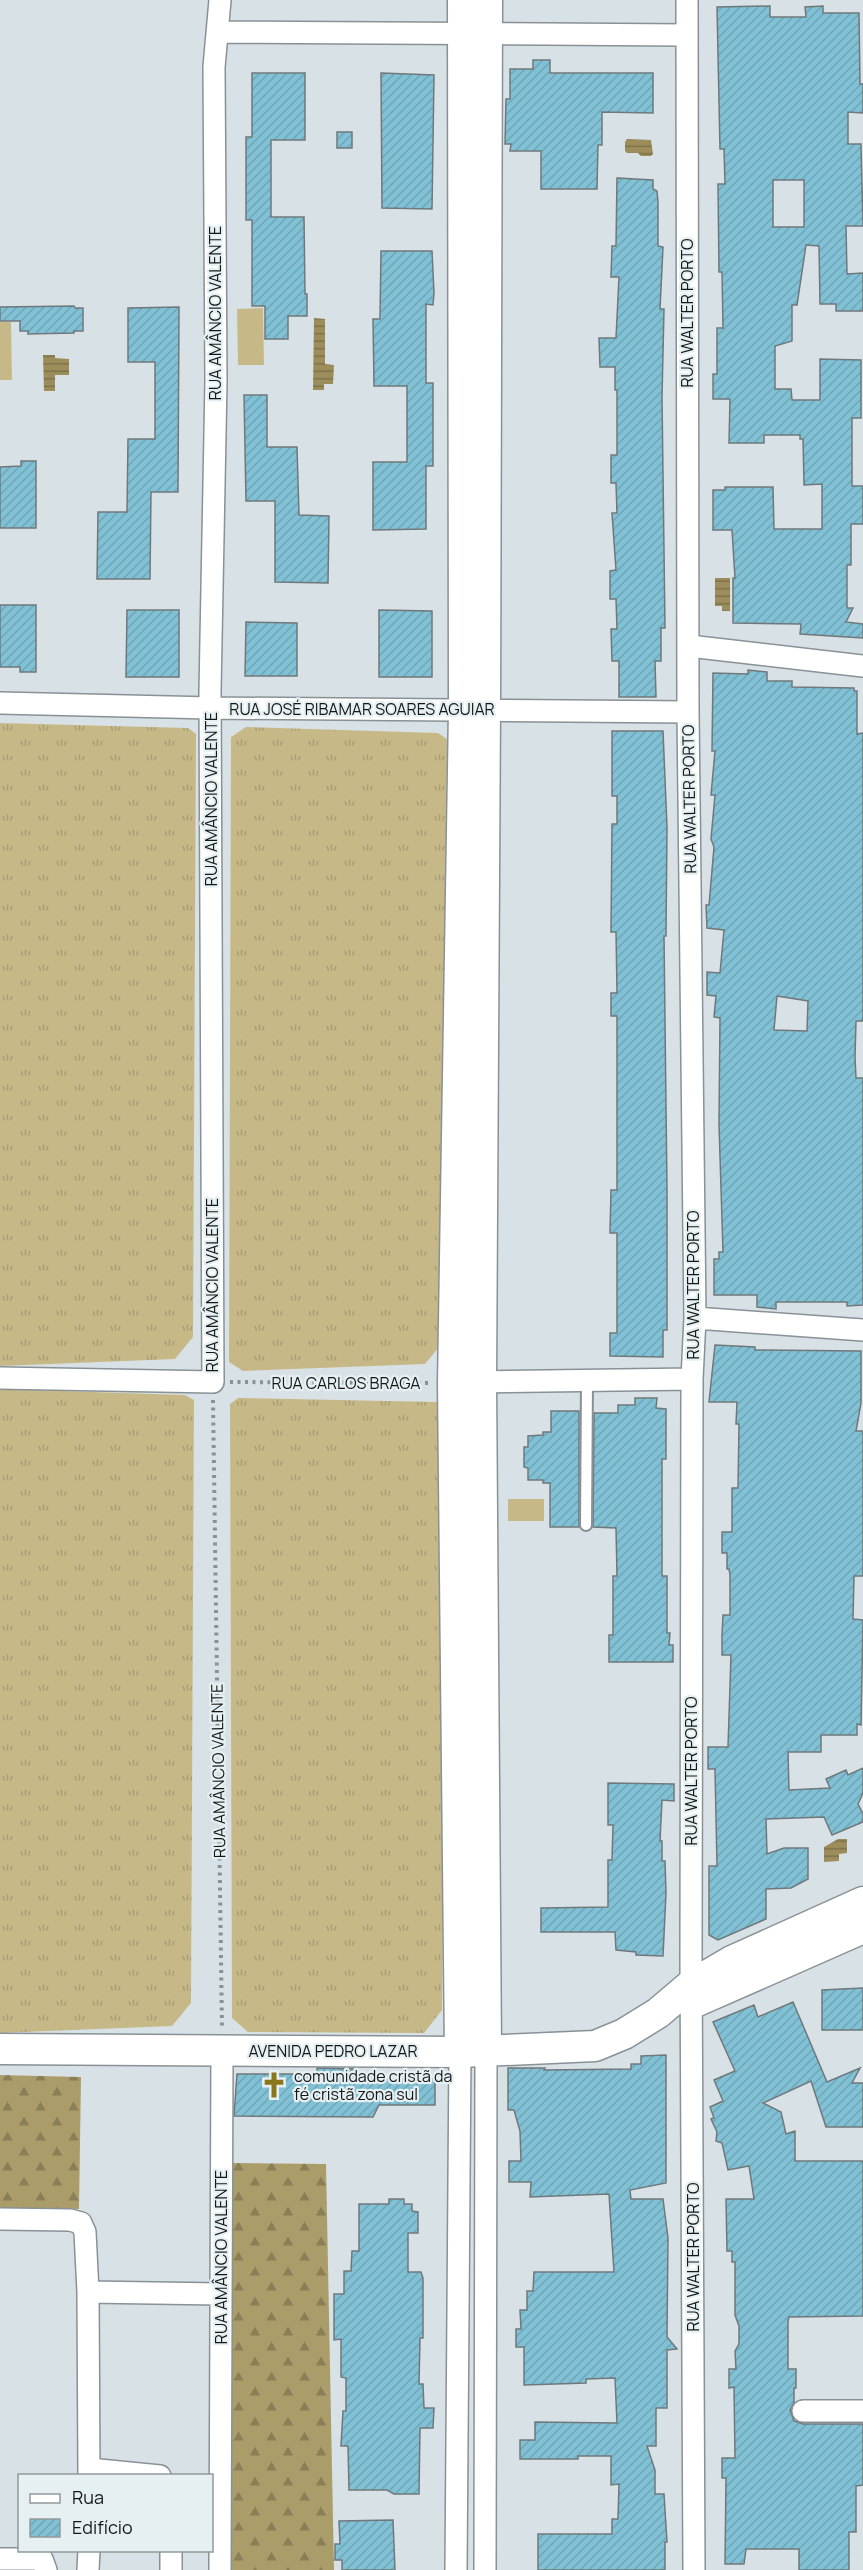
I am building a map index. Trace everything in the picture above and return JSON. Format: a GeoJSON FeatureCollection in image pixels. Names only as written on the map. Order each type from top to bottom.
{"type":"FeatureCollection","features":[{"type":"Feature","properties":{"kind":"main road"},"geometry":{"type":"LineString","coordinates":[[463,0],[475,32],[474,709],[467,1382],[473,2051]]}},
{"type":"Feature","properties":{"kind":"main road"},"geometry":{"type":"LineString","coordinates":[[475,32],[487,0]]}},
{"type":"Feature","properties":{"kind":"main road","name":"AVENIDA PEDRO LAZAR"},"geometry":{"type":"LineString","coordinates":[[0,2049],[473,2051],[595,2046],[624,2034],[691,1994],[732,1961],[863,1902]]}},
{"type":"Feature","properties":{"kind":"main road","name":"AVENIDA PEDRO LAZAR"},"geometry":{"type":"LineString","coordinates":[[691,1994],[863,1928]]}},
{"type":"Feature","properties":{"kind":"street","name":"RUA AMÂNCIO VALENTE"},"geometry":{"type":"LineString","coordinates":[[213,1382],[211,708],[216,381],[214,68],[220,0]]}},
{"type":"Feature","properties":{"kind":"street","name":"RUA WALTER PORTO"},"geometry":{"type":"LineString","coordinates":[[687,0],[688,712],[695,1318],[692,1379],[691,1994],[694,2570]]}},
{"type":"Feature","properties":{"kind":"street"},"geometry":{"type":"LineString","coordinates":[[218,32],[686,35]]}},
{"type":"Feature","properties":{"kind":"street"},"geometry":{"type":"LineString","coordinates":[[689,646],[863,666]]}},
{"type":"Feature","properties":{"kind":"street","name":"RUA JOSÉ RIBAMAR SOARES AGUIAR"},"geometry":{"type":"LineString","coordinates":[[0,703],[211,708],[688,712]]}},
{"type":"Feature","properties":{"kind":"street"},"geometry":{"type":"LineString","coordinates":[[695,1318],[863,1330]]}},
{"type":"Feature","properties":{"kind":"street"},"geometry":{"type":"LineString","coordinates":[[0,1378],[213,1382]]}},
{"type":"Feature","properties":{"kind":"street"},"geometry":{"type":"LineString","coordinates":[[467,1382],[692,1379]]}},
{"type":"Feature","properties":{"kind":"street","name":"RUA AMÂNCIO VALENTE"},"geometry":{"type":"LineString","coordinates":[[219,2570],[222,2050]]}},
{"type":"Feature","properties":{"kind":"street"},"geometry":{"type":"LineString","coordinates":[[473,2051],[486,2302],[485,2570]]}},
{"type":"Feature","properties":{"kind":"street"},"geometry":{"type":"LineString","coordinates":[[456,2570],[459,2303],[473,2051]]}},
{"type":"Feature","properties":{"kind":"street"},"geometry":{"type":"LineString","coordinates":[[0,2219],[70,2220],[81,2223],[85,2232],[88,2292],[89,2472],[136,2474]]}},
{"type":"Feature","properties":{"kind":"street"},"geometry":{"type":"LineString","coordinates":[[88,2292],[220,2294]]}},
{"type":"Feature","properties":{"kind":"street"},"geometry":{"type":"LineString","coordinates":[[459,2303],[486,2302]]}},
{"type":"Feature","properties":{"kind":"street"},"geometry":{"type":"LineString","coordinates":[[803,2411],[863,2410]]}},
{"type":"Feature","properties":{"kind":"street"},"geometry":{"type":"LineString","coordinates":[[456,2535],[485,2535]]}},
{"type":"Feature","properties":{"kind":"street"},"geometry":{"type":"LineString","coordinates":[[88,2552],[88,2570]]}},
{"type":"Feature","properties":{"kind":"street"},"geometry":{"type":"LineString","coordinates":[[171,2552],[171,2570]]}},
{"type":"Feature","properties":{"kind":"street"},"geometry":{"type":"LineString","coordinates":[[0,2559],[42,2559],[46,2570]]}},
{"type":"Feature","properties":{"kind":"lane"},"geometry":{"type":"LineString","coordinates":[[586,1525],[587,1380]]}},
{"type":"Feature","properties":{"kind":"path","name":"RUA CARLOS BRAGA"},"geometry":{"type":"LineString","coordinates":[[213,1382],[467,1382]]}},
{"type":"Feature","properties":{"kind":"path","name":"RUA AMÂNCIO VALENTE"},"geometry":{"type":"LineString","coordinates":[[213,1382],[222,2050]]}},
{"type":"Feature","properties":{"kind":"green space"},"geometry":{"type":"Polygon","coordinates":[[[263,308],[264,365],[238,365],[237,309],[263,308]]]}},
{"type":"Feature","properties":{"kind":"green space"},"geometry":{"type":"Polygon","coordinates":[[[0,322],[11,322],[12,380],[0,380],[0,322]]]}},
{"type":"Feature","properties":{"kind":"green space"},"geometry":{"type":"Polygon","coordinates":[[[0,723],[188,728],[196,734],[193,1337],[175,1359],[0,1366],[0,723]]]}},
{"type":"Feature","properties":{"kind":"green space"},"geometry":{"type":"Polygon","coordinates":[[[246,727],[438,733],[447,739],[444,1341],[425,1364],[243,1371],[229,1362],[231,737],[246,727]]]}},
{"type":"Feature","properties":{"kind":"green space"},"geometry":{"type":"Polygon","coordinates":[[[0,1389],[185,1395],[194,1400],[191,2003],[172,2026],[0,2033],[0,1389]]]}},
{"type":"Feature","properties":{"kind":"green space"},"geometry":{"type":"Polygon","coordinates":[[[238,1398],[437,1402],[446,1408],[442,2010],[424,2033],[248,2032],[232,2018],[230,1404],[238,1398]]]}},
{"type":"Feature","properties":{"kind":"green space"},"geometry":{"type":"Polygon","coordinates":[[[508,1499],[544,1499],[544,1521],[508,1521],[508,1499]]]}},
{"type":"Feature","properties":{"kind":"green space"},"geometry":{"type":"Polygon","coordinates":[[[0,2075],[81,2077],[79,2209],[0,2208],[0,2075]]]}},
{"type":"Feature","properties":{"kind":"green space"},"geometry":{"type":"Polygon","coordinates":[[[233,2163],[326,2164],[334,2570],[228,2570],[233,2163]]]}},
{"type":"Feature","properties":{"kind":"shaded area"},"geometry":{"type":"Polygon","coordinates":[[[627,139],[651,140],[653,154],[641,156],[638,153],[627,153],[625,142],[627,139]]]}},
{"type":"Feature","properties":{"kind":"shaded area"},"geometry":{"type":"Polygon","coordinates":[[[314,318],[325,319],[325,364],[334,365],[333,384],[324,384],[324,390],[313,390],[314,318]]]}},
{"type":"Feature","properties":{"kind":"shaded area"},"geometry":{"type":"Polygon","coordinates":[[[43,355],[55,355],[55,358],[69,359],[69,375],[55,375],[55,391],[44,391],[43,355]]]}},
{"type":"Feature","properties":{"kind":"shaded area"},"geometry":{"type":"Polygon","coordinates":[[[715,578],[730,578],[730,611],[722,611],[722,606],[715,606],[715,578]]]}},
{"type":"Feature","properties":{"kind":"shaded area"},"geometry":{"type":"Polygon","coordinates":[[[838,1839],[847,1839],[847,1853],[839,1854],[839,1861],[824,1862],[824,1847],[838,1839]]]}},
{"type":"Feature","properties":{"kind":"building"},"geometry":{"type":"Polygon","coordinates":[[[770,6],[770,17],[806,17],[805,7],[823,6],[823,13],[859,13],[860,84],[863,84],[863,113],[848,112],[848,144],[861,144],[863,226],[846,226],[847,274],[863,273],[863,311],[836,311],[836,304],[820,304],[819,246],[806,245],[797,305],[792,305],[792,341],[775,346],[775,389],[791,389],[792,400],[820,400],[820,359],[861,360],[861,418],[852,418],[852,486],[863,486],[863,524],[851,524],[851,565],[847,565],[847,608],[853,608],[846,622],[863,624],[863,638],[800,634],[801,624],[733,623],[733,578],[735,578],[732,530],[713,530],[713,490],[725,490],[725,487],[773,487],[774,529],[822,529],[822,484],[804,485],[803,439],[800,439],[800,435],[764,435],[764,443],[729,443],[730,399],[713,399],[713,374],[717,374],[717,328],[723,328],[722,272],[719,272],[718,184],[725,184],[724,149],[720,149],[717,7],[770,6]],[[773,180],[773,227],[804,227],[804,180],[773,180]]]}},
{"type":"Feature","properties":{"kind":"building"},"geometry":{"type":"Polygon","coordinates":[[[533,60],[550,60],[550,73],[653,73],[653,113],[602,112],[602,145],[598,145],[597,189],[541,189],[541,151],[510,151],[511,144],[505,144],[506,99],[510,99],[510,69],[533,69],[533,60]]]}},
{"type":"Feature","properties":{"kind":"building"},"geometry":{"type":"Polygon","coordinates":[[[252,73],[305,73],[305,140],[271,140],[271,217],[304,217],[307,316],[288,316],[288,339],[265,339],[265,306],[252,306],[252,220],[246,220],[246,137],[252,137],[252,73]]]}},
{"type":"Feature","properties":{"kind":"building"},"geometry":{"type":"Polygon","coordinates":[[[381,73],[434,75],[432,209],[382,208],[381,73]]]}},
{"type":"Feature","properties":{"kind":"building"},"geometry":{"type":"Polygon","coordinates":[[[337,132],[352,132],[352,148],[337,148],[337,132]]]}},
{"type":"Feature","properties":{"kind":"building"},"geometry":{"type":"Polygon","coordinates":[[[617,178],[653,180],[653,189],[657,191],[658,202],[658,246],[663,247],[660,309],[664,309],[662,397],[665,628],[661,628],[661,661],[655,661],[656,697],[619,697],[619,661],[612,661],[611,629],[617,629],[616,599],[610,599],[610,571],[616,570],[612,513],[617,513],[616,483],[611,483],[611,455],[617,455],[617,390],[615,390],[615,367],[600,367],[599,338],[616,338],[619,277],[611,277],[612,246],[616,246],[617,178]]]}},
{"type":"Feature","properties":{"kind":"building"},"geometry":{"type":"Polygon","coordinates":[[[381,251],[432,251],[434,293],[433,305],[426,304],[426,383],[433,383],[433,466],[426,466],[426,529],[373,530],[373,462],[407,462],[407,386],[374,386],[373,319],[380,319],[381,251]]]}},
{"type":"Feature","properties":{"kind":"building"},"geometry":{"type":"Polygon","coordinates":[[[74,306],[83,308],[83,331],[28,334],[28,331],[20,331],[20,321],[0,321],[0,307],[74,306]]]}},
{"type":"Feature","properties":{"kind":"building"},"geometry":{"type":"Polygon","coordinates":[[[179,307],[178,492],[151,492],[150,579],[97,579],[98,512],[127,512],[128,439],[155,439],[155,362],[128,362],[128,308],[179,307]]]}},
{"type":"Feature","properties":{"kind":"building"},"geometry":{"type":"Polygon","coordinates":[[[244,395],[267,395],[267,447],[297,447],[299,515],[329,516],[328,583],[275,582],[275,501],[246,501],[244,395]]]}},
{"type":"Feature","properties":{"kind":"building"},"geometry":{"type":"Polygon","coordinates":[[[21,461],[36,461],[36,528],[0,528],[0,467],[21,466],[21,461]]]}},
{"type":"Feature","properties":{"kind":"building"},"geometry":{"type":"Polygon","coordinates":[[[0,605],[36,605],[36,672],[20,672],[20,667],[0,667],[0,605]]]}},
{"type":"Feature","properties":{"kind":"building"},"geometry":{"type":"Polygon","coordinates":[[[127,610],[179,610],[179,677],[126,677],[127,610]]]}},
{"type":"Feature","properties":{"kind":"building"},"geometry":{"type":"Polygon","coordinates":[[[379,610],[432,611],[432,677],[379,677],[379,610]]]}},
{"type":"Feature","properties":{"kind":"building"},"geometry":{"type":"Polygon","coordinates":[[[246,622],[297,623],[297,676],[245,676],[246,622]]]}},
{"type":"Feature","properties":{"kind":"building"},"geometry":{"type":"Polygon","coordinates":[[[748,670],[767,672],[767,681],[792,681],[792,687],[854,688],[854,691],[857,691],[857,734],[863,733],[863,1021],[856,1021],[855,1057],[856,1078],[863,1078],[863,1305],[847,1306],[847,1302],[776,1302],[776,1309],[757,1307],[757,1295],[714,1295],[714,1259],[719,1259],[719,1252],[723,1252],[719,1124],[720,1018],[714,1017],[716,996],[707,995],[707,972],[720,973],[724,930],[707,928],[706,905],[709,905],[714,847],[711,839],[715,795],[711,795],[715,751],[712,751],[713,673],[748,674],[748,670]],[[777,996],[774,1030],[807,1031],[808,1001],[777,996]]]}},
{"type":"Feature","properties":{"kind":"building"},"geometry":{"type":"Polygon","coordinates":[[[612,731],[663,731],[667,827],[666,936],[664,936],[667,1330],[663,1330],[663,1357],[610,1356],[610,1333],[617,1333],[617,1233],[610,1233],[611,1190],[617,1190],[617,1016],[611,1016],[611,993],[617,993],[616,932],[611,932],[612,824],[617,824],[617,796],[612,796],[612,731]]]}},
{"type":"Feature","properties":{"kind":"building"},"geometry":{"type":"Polygon","coordinates":[[[715,1345],[755,1347],[755,1350],[861,1351],[861,1403],[856,1431],[863,1431],[863,1576],[854,1576],[853,1619],[863,1620],[861,1725],[857,1724],[857,1735],[821,1735],[821,1752],[788,1752],[789,1790],[830,1788],[826,1779],[846,1770],[848,1775],[863,1768],[863,1793],[858,1804],[863,1814],[863,1822],[832,1835],[824,1817],[766,1819],[767,1854],[784,1848],[808,1848],[808,1879],[791,1888],[766,1889],[766,1919],[718,1940],[709,1935],[709,1866],[717,1866],[715,1769],[708,1769],[708,1747],[728,1747],[731,1655],[722,1655],[722,1635],[723,1615],[730,1615],[730,1575],[727,1569],[727,1553],[722,1553],[722,1532],[732,1532],[732,1488],[738,1488],[739,1424],[736,1424],[737,1402],[709,1402],[715,1345]]]}},
{"type":"Feature","properties":{"kind":"building"},"geometry":{"type":"Polygon","coordinates":[[[635,1398],[657,1398],[656,1408],[666,1409],[666,1459],[662,1459],[662,1576],[667,1576],[667,1633],[670,1633],[669,1645],[673,1645],[673,1662],[609,1662],[609,1635],[613,1635],[613,1576],[617,1576],[616,1528],[593,1527],[594,1413],[618,1413],[618,1405],[635,1405],[635,1398]]]}},
{"type":"Feature","properties":{"kind":"building"},"geometry":{"type":"Polygon","coordinates":[[[551,1411],[579,1411],[579,1527],[550,1527],[550,1483],[543,1483],[543,1480],[528,1480],[528,1468],[524,1467],[524,1447],[528,1447],[528,1436],[551,1432],[551,1411]]]}},
{"type":"Feature","properties":{"kind":"building"},"geometry":{"type":"Polygon","coordinates":[[[608,1783],[674,1784],[674,1801],[662,1800],[660,1841],[662,1841],[662,1861],[665,1861],[666,1893],[663,1956],[636,1955],[636,1952],[616,1950],[615,1932],[541,1932],[541,1908],[608,1907],[608,1860],[612,1860],[613,1825],[608,1825],[608,1783]]]}},
{"type":"Feature","properties":{"kind":"building"},"geometry":{"type":"Polygon","coordinates":[[[863,1988],[863,2030],[822,2030],[822,1990],[863,1988]]]}},
{"type":"Feature","properties":{"kind":"building"},"geometry":{"type":"Polygon","coordinates":[[[793,2002],[827,2082],[860,2068],[852,2083],[863,2083],[863,2127],[826,2127],[811,2081],[763,2103],[781,2112],[786,2134],[795,2131],[795,2161],[863,2161],[863,2316],[789,2317],[788,2321],[788,2369],[796,2369],[794,2403],[790,2410],[794,2421],[803,2424],[863,2424],[863,2485],[856,2486],[856,2532],[849,2532],[849,2570],[799,2570],[799,2549],[746,2549],[744,2564],[725,2564],[726,2478],[722,2478],[722,2458],[735,2458],[734,2387],[729,2388],[729,2369],[736,2369],[735,2351],[739,2344],[739,2326],[735,2315],[735,2262],[732,2262],[732,2251],[727,2251],[726,2199],[754,2199],[749,2166],[728,2170],[722,2143],[716,2141],[717,2132],[711,2119],[714,2118],[710,2107],[723,2101],[714,2080],[735,2071],[713,2022],[754,2005],[758,2017],[793,2002]]]}},
{"type":"Feature","properties":{"kind":"building"},"geometry":{"type":"Polygon","coordinates":[[[666,2055],[666,2183],[630,2190],[631,2199],[663,2199],[668,2238],[667,2337],[677,2349],[667,2350],[667,2408],[656,2408],[656,2446],[647,2446],[655,2470],[655,2494],[664,2494],[667,2542],[665,2542],[665,2570],[538,2570],[538,2534],[612,2534],[612,2519],[618,2519],[619,2484],[611,2485],[611,2456],[578,2456],[578,2459],[520,2459],[520,2440],[535,2440],[535,2422],[617,2423],[615,2378],[586,2379],[586,2383],[524,2385],[524,2347],[516,2347],[516,2329],[521,2329],[520,2310],[527,2310],[527,2291],[533,2291],[534,2272],[614,2272],[609,2194],[530,2197],[531,2182],[509,2182],[509,2161],[521,2161],[520,2131],[514,2110],[508,2110],[508,2068],[631,2069],[631,2064],[641,2064],[641,2056],[666,2055]]]}},
{"type":"Feature","properties":{"kind":"building"},"geometry":{"type":"Polygon","coordinates":[[[317,2068],[355,2069],[355,2079],[435,2079],[435,2105],[379,2105],[373,2117],[234,2116],[237,2074],[317,2074],[317,2068]]]}},
{"type":"Feature","properties":{"kind":"building"},"geometry":{"type":"Polygon","coordinates":[[[389,2199],[404,2199],[404,2204],[412,2204],[412,2211],[418,2212],[418,2233],[408,2233],[408,2272],[421,2272],[423,2278],[423,2338],[420,2338],[419,2384],[423,2384],[424,2408],[434,2408],[433,2428],[420,2428],[419,2494],[394,2494],[387,2490],[349,2490],[348,2446],[341,2446],[343,2411],[346,2411],[346,2378],[341,2377],[341,2339],[334,2340],[334,2294],[344,2294],[344,2271],[351,2271],[352,2251],[359,2251],[359,2204],[389,2204],[389,2199]]]}},
{"type":"Feature","properties":{"kind":"building"},"geometry":{"type":"Polygon","coordinates":[[[393,2520],[395,2570],[342,2570],[342,2560],[335,2560],[335,2544],[340,2544],[339,2521],[393,2520]]]}},
{"type":"Feature","properties":{"kind":"place","name":"comunidade cristã da fé cristã zona sul"},"geometry":{"type":"Point","coordinates":[274,2085]}}]}
